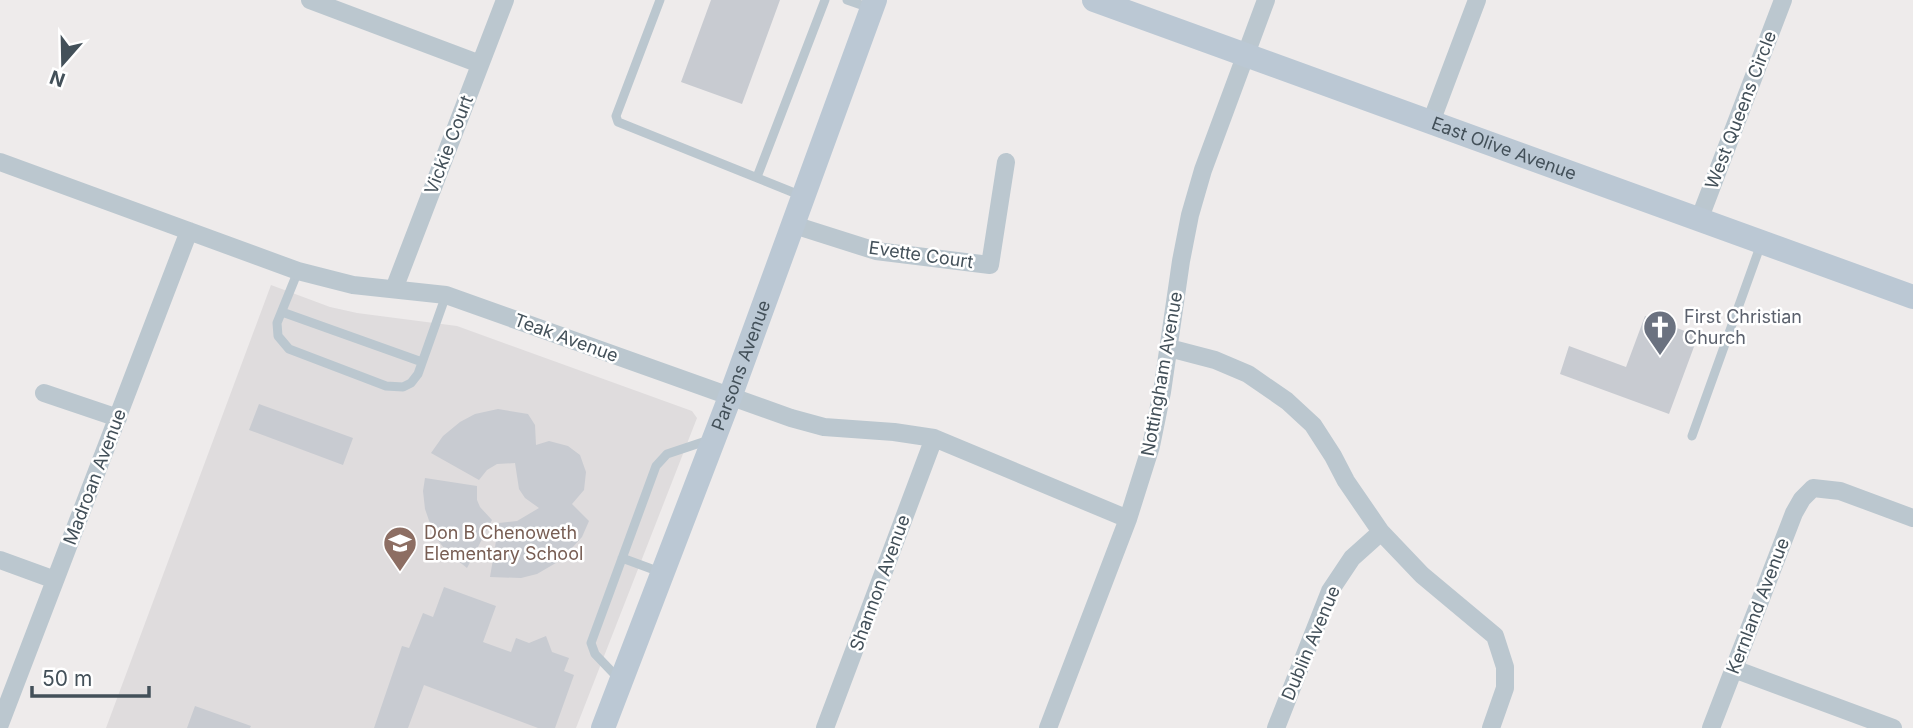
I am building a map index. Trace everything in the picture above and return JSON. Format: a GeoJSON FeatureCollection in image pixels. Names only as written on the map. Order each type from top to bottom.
{"type":"FeatureCollection","features":[{"type":"Feature","properties":{"kind":"main road","name":"East Olive Avenue"},"geometry":{"type":"LineString","coordinates":[[1094,0],[1913,297]]}},
{"type":"Feature","properties":{"kind":"main road","name":"Parsons Avenue"},"geometry":{"type":"LineString","coordinates":[[603,728],[730,397],[873,4]]}},
{"type":"Feature","properties":{"kind":"street"},"geometry":{"type":"LineString","coordinates":[[310,0],[480,64]]}},
{"type":"Feature","properties":{"kind":"street","name":"Vickie Court"},"geometry":{"type":"LineString","coordinates":[[394,289],[505,0]]}},
{"type":"Feature","properties":{"kind":"street","name":"Nottingham Avenue"},"geometry":{"type":"LineString","coordinates":[[1048,728],[1128,519],[1151,446],[1191,215],[1203,170],[1266,0]]}},
{"type":"Feature","properties":{"kind":"street"},"geometry":{"type":"LineString","coordinates":[[1431,121],[1478,0]]}},
{"type":"Feature","properties":{"kind":"street","name":"West Queens Circle"},"geometry":{"type":"LineString","coordinates":[[1699,220],[1783,0]]}},
{"type":"Feature","properties":{"kind":"street","name":"Teak Avenue"},"geometry":{"type":"LineString","coordinates":[[0,162],[298,271],[353,285],[446,295],[730,397],[824,427],[934,438],[1128,519]]}},
{"type":"Feature","properties":{"kind":"street","name":"Evette Court"},"geometry":{"type":"LineString","coordinates":[[794,225],[876,251],[990,265],[1006,162]]}},
{"type":"Feature","properties":{"kind":"street","name":"Madroan Avenue"},"geometry":{"type":"LineString","coordinates":[[0,724],[189,230]]}},
{"type":"Feature","properties":{"kind":"street"},"geometry":{"type":"LineString","coordinates":[[1169,348],[1215,360],[1248,374],[1287,401],[1313,425],[1346,481],[1381,532],[1422,575],[1496,636],[1506,667],[1505,688],[1491,728]]}},
{"type":"Feature","properties":{"kind":"street"},"geometry":{"type":"LineString","coordinates":[[44,393],[118,418]]}},
{"type":"Feature","properties":{"kind":"street","name":"Shannon Avenue"},"geometry":{"type":"LineString","coordinates":[[825,728],[934,438]]}},
{"type":"Feature","properties":{"kind":"street","name":"Kernland Avenue"},"geometry":{"type":"LineString","coordinates":[[1711,728],[1794,513],[1802,499],[1813,488],[1840,491],[1913,519]]}},
{"type":"Feature","properties":{"kind":"street","name":"Dublin Avenue"},"geometry":{"type":"LineString","coordinates":[[1276,728],[1330,591],[1352,558],[1381,532]]}},
{"type":"Feature","properties":{"kind":"street"},"geometry":{"type":"LineString","coordinates":[[0,560],[55,580]]}},
{"type":"Feature","properties":{"kind":"street"},"geometry":{"type":"LineString","coordinates":[[1734,669],[1893,728]]}},
{"type":"Feature","properties":{"kind":"lane"},"geometry":{"type":"LineString","coordinates":[[660,0],[616,116],[618,122],[804,196]]}},
{"type":"Feature","properties":{"kind":"lane"},"geometry":{"type":"LineString","coordinates":[[757,177],[825,0]]}},
{"type":"Feature","properties":{"kind":"lane"},"geometry":{"type":"LineString","coordinates":[[847,0],[873,4]]}},
{"type":"Feature","properties":{"kind":"lane"},"geometry":{"type":"LineString","coordinates":[[1692,436],[1762,243]]}},
{"type":"Feature","properties":{"kind":"lane"},"geometry":{"type":"LineString","coordinates":[[298,271],[277,323],[278,335],[289,349],[386,386],[403,387],[411,383],[418,374],[446,295]]}},
{"type":"Feature","properties":{"kind":"lane"},"geometry":{"type":"LineString","coordinates":[[282,312],[422,362]]}},
{"type":"Feature","properties":{"kind":"lane"},"geometry":{"type":"LineString","coordinates":[[620,680],[595,654],[591,643],[656,466],[667,454],[714,438]]}},
{"type":"Feature","properties":{"kind":"lane"},"geometry":{"type":"LineString","coordinates":[[622,558],[662,573]]}},
{"type":"Feature","properties":{"kind":"shaded area","name":"Don B Chenoweth Elementary School"},"geometry":{"type":"Polygon","coordinates":[[[271,285],[330,307],[357,313],[457,326],[692,411],[697,418],[576,728],[106,728],[271,285]]]}},
{"type":"Feature","properties":{"kind":"building"},"geometry":{"type":"Polygon","coordinates":[[[711,0],[780,0],[742,104],[681,82],[711,0]]]}},
{"type":"Feature","properties":{"kind":"building","name":"First Christian Church"},"geometry":{"type":"Polygon","coordinates":[[[1645,316],[1698,336],[1669,414],[1560,374],[1569,346],[1626,367],[1645,316]]]}},
{"type":"Feature","properties":{"kind":"building"},"geometry":{"type":"Polygon","coordinates":[[[259,404],[353,438],[343,465],[249,430],[259,404]]]}},
{"type":"Feature","properties":{"kind":"building"},"geometry":{"type":"Polygon","coordinates":[[[498,409],[528,414],[535,425],[536,445],[549,441],[568,446],[580,455],[586,472],[584,490],[572,504],[589,521],[582,537],[561,560],[537,574],[521,578],[490,577],[499,523],[517,521],[539,508],[525,498],[519,489],[515,463],[497,464],[487,470],[479,480],[431,453],[443,436],[460,422],[475,414],[498,409]]]}},
{"type":"Feature","properties":{"kind":"building"},"geometry":{"type":"Polygon","coordinates":[[[425,478],[477,486],[480,507],[492,520],[467,568],[447,552],[434,535],[425,509],[425,478]]]}},
{"type":"Feature","properties":{"kind":"building"},"geometry":{"type":"Polygon","coordinates":[[[444,587],[496,606],[483,642],[511,652],[516,638],[529,643],[546,636],[552,652],[569,658],[564,671],[574,675],[555,728],[538,728],[424,685],[408,728],[374,728],[402,646],[409,648],[423,613],[433,617],[444,587]]]}},
{"type":"Feature","properties":{"kind":"building"},"geometry":{"type":"Polygon","coordinates":[[[195,706],[251,726],[187,728],[195,706]]]}},
{"type":"Feature","properties":{"kind":"place","name":"First Christian Church"},"geometry":{"type":"Point","coordinates":[1660,357]}},
{"type":"Feature","properties":{"kind":"place","name":"Don B Chenoweth Elementary School"},"geometry":{"type":"Point","coordinates":[400,573]}}]}
